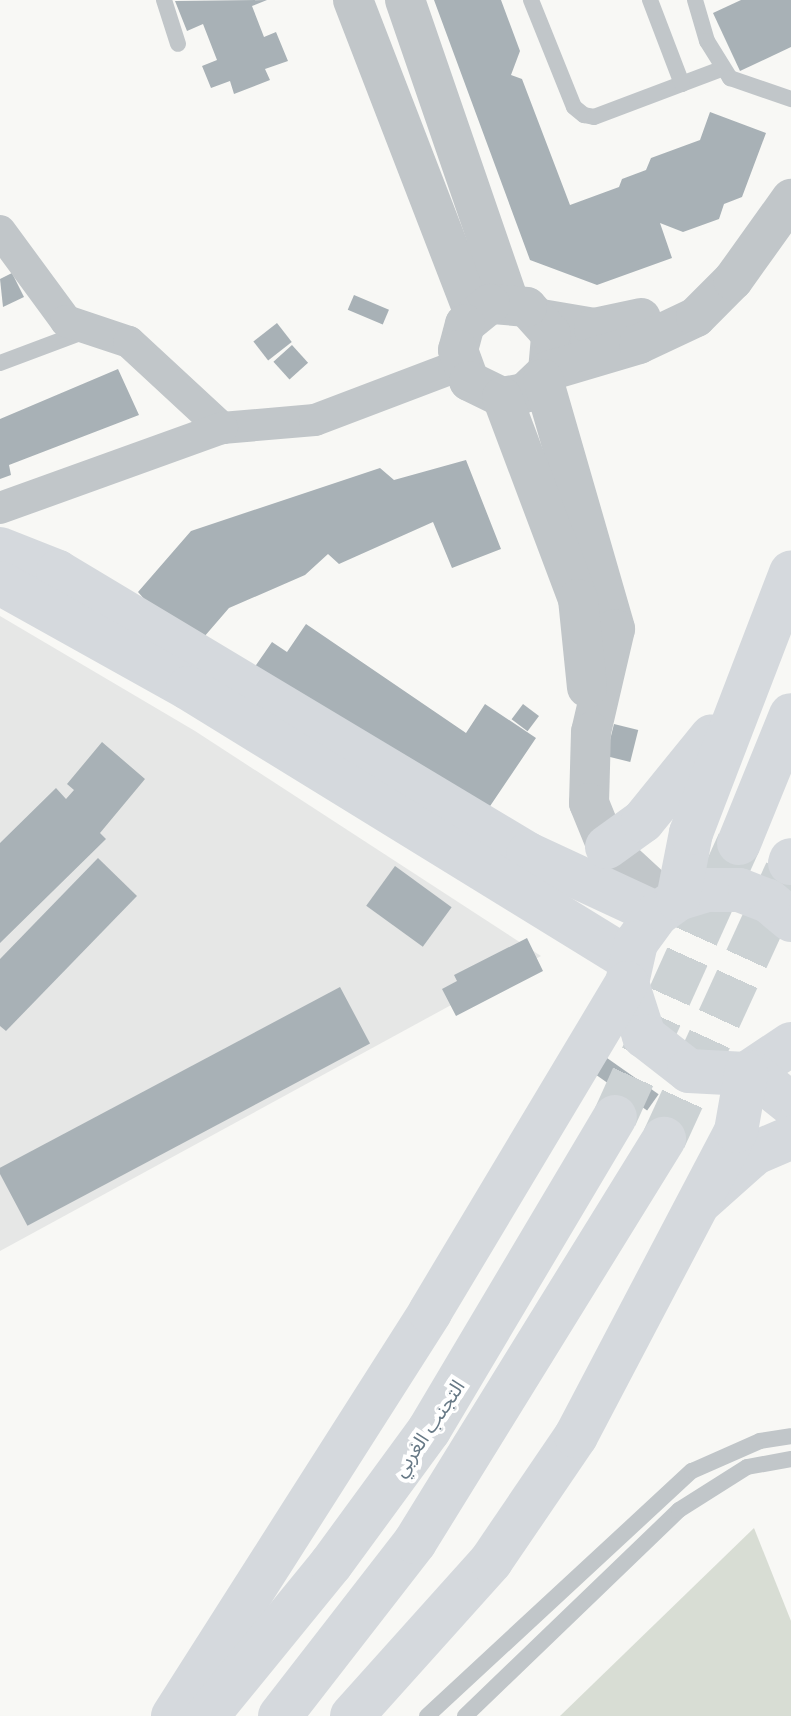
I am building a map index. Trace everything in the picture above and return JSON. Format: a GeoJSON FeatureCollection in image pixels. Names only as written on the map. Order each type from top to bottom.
{"type":"FeatureCollection","features":[{"type":"Feature","properties":{"kind":"main road"},"geometry":{"type":"LineString","coordinates":[[0,549],[58,572],[528,854],[668,906],[707,890],[739,890],[768,901],[791,920]]}},
{"type":"Feature","properties":{"kind":"main road"},"geometry":{"type":"LineString","coordinates":[[173,1716],[430,1312],[668,906],[739,698],[791,573]]}},
{"type":"Feature","properties":{"kind":"main road"},"geometry":{"type":"LineString","coordinates":[[0,583],[188,688],[629,971],[644,1036],[664,1057],[717,1076],[748,1073],[791,1044]]}},
{"type":"Feature","properties":{"kind":"main road"},"geometry":{"type":"LineString","coordinates":[[607,847],[649,815],[739,698]]}},
{"type":"Feature","properties":{"kind":"main road"},"geometry":{"type":"LineString","coordinates":[[739,843],[791,715]]}},
{"type":"Feature","properties":{"kind":"main road"},"geometry":{"type":"LineString","coordinates":[[748,1073],[791,1104]]}},
{"type":"Feature","properties":{"kind":"main road"},"geometry":{"type":"LineString","coordinates":[[352,1716],[491,1561],[576,1436],[736,1131],[748,1073]]}},
{"type":"Feature","properties":{"kind":"main road","name":"التجنب الغربي"},"geometry":{"type":"LineString","coordinates":[[207,1716],[331,1564],[429,1430],[615,1117]]}},
{"type":"Feature","properties":{"kind":"main road"},"geometry":{"type":"LineString","coordinates":[[702,1200],[755,1153],[791,1138]]}},
{"type":"Feature","properties":{"kind":"main road"},"geometry":{"type":"LineString","coordinates":[[280,1716],[415,1542],[664,1139]]}},
{"type":"Feature","properties":{"kind":"street"},"geometry":{"type":"LineString","coordinates":[[353,0],[508,311],[553,353],[546,375],[612,607],[612,650],[591,732]]}},
{"type":"Feature","properties":{"kind":"street"},"geometry":{"type":"LineString","coordinates":[[405,0],[508,311]]}},
{"type":"Feature","properties":{"kind":"street"},"geometry":{"type":"LineString","coordinates":[[733,280],[616,326],[508,311],[459,337],[460,365],[484,392],[502,397],[525,393],[546,375],[681,327],[733,280],[791,199]]}},
{"type":"Feature","properties":{"kind":"street"},"geometry":{"type":"LineString","coordinates":[[0,231],[30,266],[56,312],[83,332],[129,342],[222,428]]}},
{"type":"Feature","properties":{"kind":"street"},"geometry":{"type":"LineString","coordinates":[[0,508],[222,428],[315,420],[460,365]]}},
{"type":"Feature","properties":{"kind":"street"},"geometry":{"type":"LineString","coordinates":[[502,397],[583,617],[591,732],[589,803],[607,847],[668,906]]}},
{"type":"Feature","properties":{"kind":"lane"},"geometry":{"type":"LineString","coordinates":[[164,0],[178,44]]}},
{"type":"Feature","properties":{"kind":"lane"},"geometry":{"type":"LineString","coordinates":[[531,0],[574,107],[584,115],[594,117],[721,69]]}},
{"type":"Feature","properties":{"kind":"lane"},"geometry":{"type":"LineString","coordinates":[[650,0],[682,84]]}},
{"type":"Feature","properties":{"kind":"lane"},"geometry":{"type":"LineString","coordinates":[[695,0],[721,69],[740,85],[791,99]]}},
{"type":"Feature","properties":{"kind":"lane"},"geometry":{"type":"LineString","coordinates":[[0,363],[83,332]]}},
{"type":"Feature","properties":{"kind":"lane"},"geometry":{"type":"LineString","coordinates":[[427,1716],[692,1471],[760,1441],[791,1436]]}},
{"type":"Feature","properties":{"kind":"lane"},"geometry":{"type":"LineString","coordinates":[[465,1716],[679,1510],[747,1467],[791,1459]]}},
{"type":"Feature","properties":{"kind":"shaded area"},"geometry":{"type":"Polygon","coordinates":[[[0,616],[195,731],[541,956],[0,1251],[0,616]]]}},
{"type":"Feature","properties":{"kind":"shaded area"},"geometry":{"type":"Polygon","coordinates":[[[754,1528],[791,1621],[791,1716],[560,1716],[754,1528]]]}},
{"type":"Feature","properties":{"kind":"building"},"geometry":{"type":"Polygon","coordinates":[[[267,0],[252,6],[264,37],[276,32],[288,61],[265,69],[270,80],[234,94],[230,81],[211,88],[202,66],[217,60],[203,24],[187,31],[175,1],[267,0]]]}},
{"type":"Feature","properties":{"kind":"building"},"geometry":{"type":"Polygon","coordinates":[[[434,0],[501,0],[520,51],[511,75],[522,79],[570,205],[619,187],[622,179],[646,170],[651,158],[700,140],[710,112],[766,133],[742,197],[724,204],[719,219],[683,232],[660,223],[672,258],[597,285],[530,260],[434,0]]]}},
{"type":"Feature","properties":{"kind":"building"},"geometry":{"type":"Polygon","coordinates":[[[741,0],[791,0],[791,47],[740,71],[713,13],[741,0]]]}},
{"type":"Feature","properties":{"kind":"building"},"geometry":{"type":"Polygon","coordinates":[[[12,273],[24,297],[3,307],[0,279],[12,273]]]}},
{"type":"Feature","properties":{"kind":"building"},"geometry":{"type":"Polygon","coordinates":[[[354,295],[389,310],[383,325],[348,310],[354,295]]]}},
{"type":"Feature","properties":{"kind":"building"},"geometry":{"type":"Polygon","coordinates":[[[277,323],[292,342],[268,360],[253,341],[277,323]]]}},
{"type":"Feature","properties":{"kind":"building"},"geometry":{"type":"Polygon","coordinates":[[[292,345],[308,363],[289,380],[273,362],[292,345]]]}},
{"type":"Feature","properties":{"kind":"building"},"geometry":{"type":"Polygon","coordinates":[[[118,369],[139,415],[9,465],[11,475],[0,479],[0,419],[118,369]]]}},
{"type":"Feature","properties":{"kind":"building"},"geometry":{"type":"Polygon","coordinates":[[[466,460],[501,549],[452,568],[433,522],[339,564],[328,554],[305,575],[229,608],[191,652],[138,592],[191,531],[380,468],[394,480],[466,460]]]}},
{"type":"Feature","properties":{"kind":"building"},"geometry":{"type":"Polygon","coordinates":[[[306,624],[466,733],[485,704],[536,738],[480,821],[252,671],[272,642],[287,652],[306,624]]]}},
{"type":"Feature","properties":{"kind":"building"},"geometry":{"type":"Polygon","coordinates":[[[523,704],[539,716],[528,731],[512,719],[523,704]]]}},
{"type":"Feature","properties":{"kind":"building"},"geometry":{"type":"Polygon","coordinates":[[[614,724],[638,730],[630,762],[606,756],[614,724]]]}},
{"type":"Feature","properties":{"kind":"building"},"geometry":{"type":"Polygon","coordinates":[[[102,742],[145,779],[100,833],[106,839],[0,943],[0,843],[56,788],[66,799],[74,790],[67,784],[102,742]]]}},
{"type":"Feature","properties":{"kind":"building"},"geometry":{"type":"Polygon","coordinates":[[[98,858],[137,896],[6,1031],[0,1026],[0,959],[98,858]]]}},
{"type":"Feature","properties":{"kind":"building"},"geometry":{"type":"Polygon","coordinates":[[[395,866],[452,907],[423,947],[366,906],[395,866]]]}},
{"type":"Feature","properties":{"kind":"building"},"geometry":{"type":"Polygon","coordinates":[[[527,938],[543,971],[456,1016],[442,989],[457,981],[454,975],[527,938]]]}},
{"type":"Feature","properties":{"kind":"building"},"geometry":{"type":"Polygon","coordinates":[[[340,987],[370,1044],[27,1226],[0,1174],[0,1168],[340,987]]]}},
{"type":"Feature","properties":{"kind":"building"},"geometry":{"type":"Polygon","coordinates":[[[607,1058],[659,1094],[647,1111],[596,1074],[607,1058]]]}},
{"type":"Feature","properties":{"kind":"tunnel"},"geometry":{"type":"LineString","coordinates":[[615,1117],[739,843]]}},
{"type":"Feature","properties":{"kind":"tunnel"},"geometry":{"type":"LineString","coordinates":[[664,1139],[786,872]]}}]}
